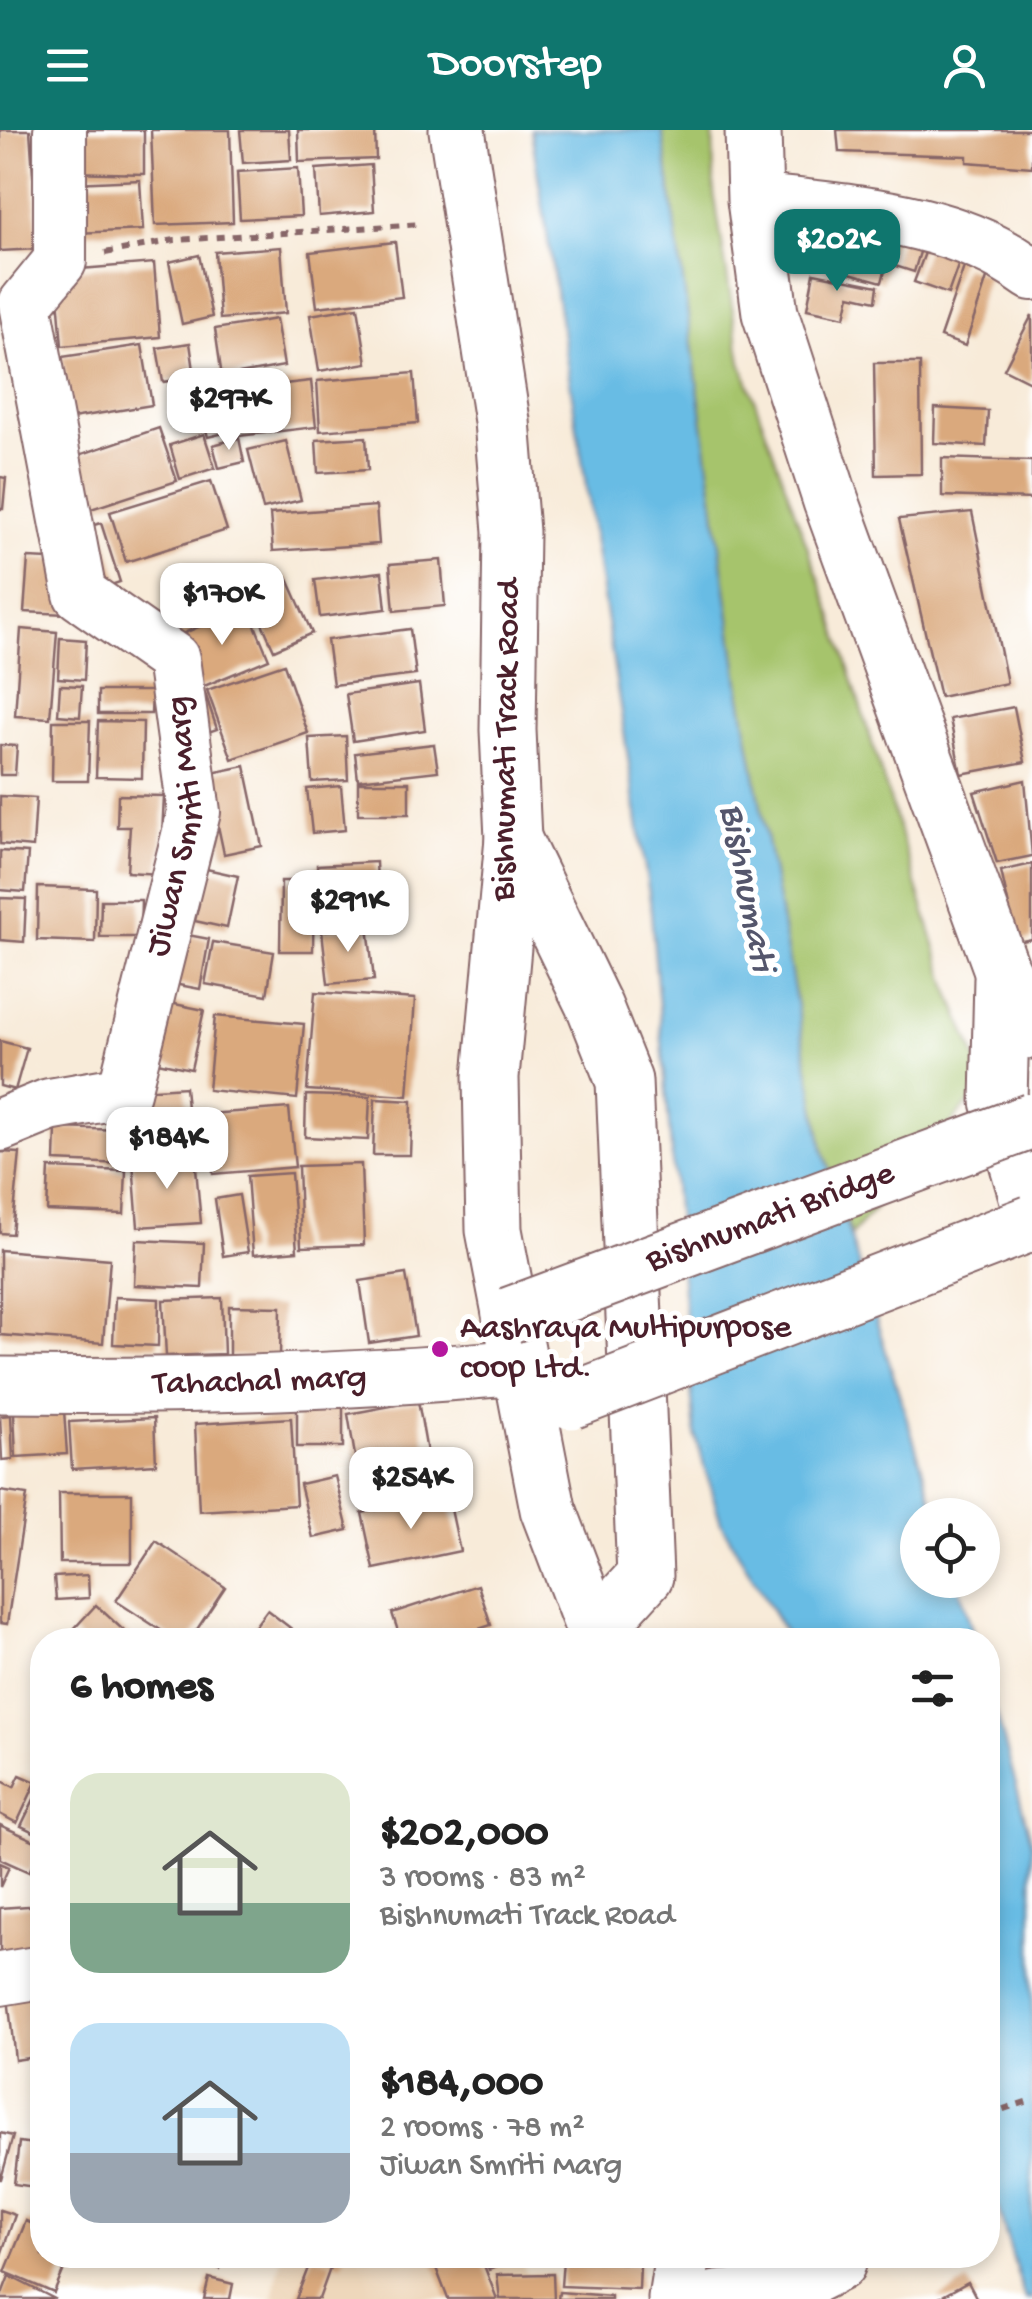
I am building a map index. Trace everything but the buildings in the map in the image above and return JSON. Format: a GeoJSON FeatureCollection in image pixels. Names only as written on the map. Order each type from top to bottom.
{"type":"FeatureCollection","features":[{"type":"Feature","properties":{"kind":"main road","name":"Bishnumati Track Road"},"geometry":{"type":"LineString","coordinates":[[457,130],[502,421],[511,532],[508,730],[513,840],[491,1077],[494,1230],[510,1314],[540,1393],[548,1509],[593,1628]]}},
{"type":"Feature","properties":{"kind":"main road"},"geometry":{"type":"LineString","coordinates":[[753,130],[756,200],[776,332],[830,501],[1002,970],[1032,1031]]}},
{"type":"Feature","properties":{"kind":"main road"},"geometry":{"type":"LineString","coordinates":[[513,840],[595,1008],[624,1081],[645,1576],[603,1628]]}},
{"type":"Feature","properties":{"kind":"main road"},"geometry":{"type":"LineString","coordinates":[[1002,970],[1000,1101],[1032,1213]]}},
{"type":"Feature","properties":{"kind":"main road","name":"Bishnumati Bridge"},"geometry":{"type":"LineString","coordinates":[[510,1314],[1032,1122]]}},
{"type":"Feature","properties":{"kind":"main road"},"geometry":{"type":"LineString","coordinates":[[540,1393],[1032,1222]]}},
{"type":"Feature","properties":{"kind":"main road","name":"Tahachal marg"},"geometry":{"type":"LineString","coordinates":[[0,1384],[321,1381],[540,1393]]}},
{"type":"Feature","properties":{"kind":"main road"},"geometry":{"type":"LineString","coordinates":[[676,2299],[681,2268]]}},
{"type":"Feature","properties":{"kind":"main road"},"geometry":{"type":"LineString","coordinates":[[717,2299],[776,2294],[842,2272]]}},
{"type":"Feature","properties":{"kind":"street"},"geometry":{"type":"LineString","coordinates":[[60,130],[60,261]]}},
{"type":"Feature","properties":{"kind":"street"},"geometry":{"type":"LineString","coordinates":[[756,200],[917,221],[993,247],[1030,266]]}},
{"type":"Feature","properties":{"kind":"street","name":"Jiwan Smriti Marg"},"geometry":{"type":"LineString","coordinates":[[0,1125],[49,1105],[124,1092],[194,812],[173,659],[80,594],[24,304],[60,261]]}},
{"type":"Feature","properties":{"kind":"street"},"geometry":{"type":"LineString","coordinates":[[0,1978],[30,1974]]}},
{"type":"Feature","properties":{"kind":"path"},"geometry":{"type":"LineString","coordinates":[[60,261],[175,240],[474,221]]}},
{"type":"Feature","properties":{"kind":"path"},"geometry":{"type":"LineString","coordinates":[[1000,2110],[1032,2100]]}},
{"type":"Feature","properties":{"kind":"shaded area"},"geometry":{"type":"Polygon","coordinates":[[[279,2268],[524,2268],[534,2299],[273,2299],[279,2268]]]}},
{"type":"Feature","properties":{"kind":"green space"},"geometry":{"type":"Polygon","coordinates":[[[662,130],[713,130],[714,193],[741,362],[832,615],[951,996],[986,1084],[851,1235],[823,1150],[741,697],[662,130]]]}},
{"type":"Feature","properties":{"kind":"water","name":"Bishnumati"},"geometry":{"type":"Polygon","coordinates":[[[531,130],[662,130],[741,697],[823,1150],[932,1498],[900,1498],[900,1598],[962,1598],[971,1628],[782,1628],[721,1523],[695,1434],[650,900],[531,130]]]}},
{"type":"Feature","properties":{"kind":"water"},"geometry":{"type":"Polygon","coordinates":[[[1000,1727],[1032,1843],[1032,2299],[1025,2299],[1000,2215],[1000,1727]]]}},
{"type":"Feature","properties":{"kind":"place","name":"Aashraya Multipurpose coop Ltd."},"geometry":{"type":"Point","coordinates":[440,1349]}}]}
